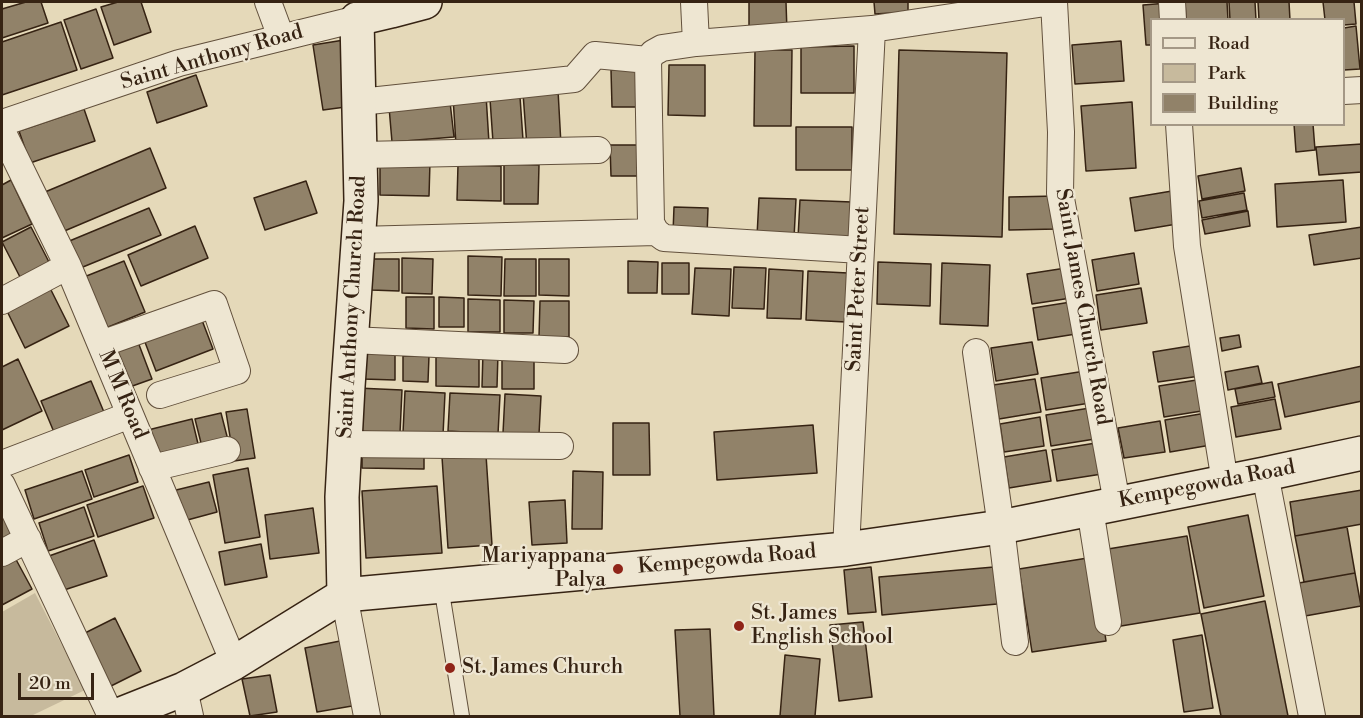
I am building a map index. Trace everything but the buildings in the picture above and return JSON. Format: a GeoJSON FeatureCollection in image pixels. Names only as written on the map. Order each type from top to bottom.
{"type":"FeatureCollection","features":[{"type":"Feature","properties":{"kind":"street"},"geometry":{"type":"LineString","coordinates":[[268,2],[281,37]]}},
{"type":"Feature","properties":{"kind":"street","name":"Saint Anthony Road"},"geometry":{"type":"LineString","coordinates":[[2,123],[179,63],[357,19],[390,7],[425,2]]}},
{"type":"Feature","properties":{"kind":"street"},"geometry":{"type":"LineString","coordinates":[[694,2],[696,44]]}},
{"type":"Feature","properties":{"kind":"street"},"geometry":{"type":"LineString","coordinates":[[861,250],[664,238],[656,232],[651,223],[648,60],[653,53],[662,48],[696,44],[872,29],[1053,2]]}},
{"type":"Feature","properties":{"kind":"street","name":"Saint James Church Road"},"geometry":{"type":"LineString","coordinates":[[1053,2],[1060,132],[1060,193],[1104,506],[1108,622]]}},
{"type":"Feature","properties":{"kind":"street"},"geometry":{"type":"LineString","coordinates":[[1172,2],[1173,18]]}},
{"type":"Feature","properties":{"kind":"street","name":"Saint Anthony Church Road"},"geometry":{"type":"LineString","coordinates":[[344,595],[342,497],[362,201],[357,19]]}},
{"type":"Feature","properties":{"kind":"street","name":"Saint Peter Street"},"geometry":{"type":"LineString","coordinates":[[846,549],[872,29]]}},
{"type":"Feature","properties":{"kind":"street"},"geometry":{"type":"LineString","coordinates":[[360,102],[574,79],[595,56],[648,60]]}},
{"type":"Feature","properties":{"kind":"street"},"geometry":{"type":"LineString","coordinates":[[1345,91],[1362,90]]}},
{"type":"Feature","properties":{"kind":"street"},"geometry":{"type":"LineString","coordinates":[[1179,126],[1187,246],[1225,482]]}},
{"type":"Feature","properties":{"kind":"street","name":"M M Road"},"geometry":{"type":"LineString","coordinates":[[2,131],[68,266],[234,663]]}},
{"type":"Feature","properties":{"kind":"street"},"geometry":{"type":"LineString","coordinates":[[361,155],[598,150]]}},
{"type":"Feature","properties":{"kind":"street"},"geometry":{"type":"LineString","coordinates":[[358,240],[656,232]]}},
{"type":"Feature","properties":{"kind":"street"},"geometry":{"type":"LineString","coordinates":[[2,302],[68,266]]}},
{"type":"Feature","properties":{"kind":"street"},"geometry":{"type":"LineString","coordinates":[[101,344],[214,304],[237,371],[160,395]]}},
{"type":"Feature","properties":{"kind":"street"},"geometry":{"type":"LineString","coordinates":[[351,340],[565,350]]}},
{"type":"Feature","properties":{"kind":"street"},"geometry":{"type":"LineString","coordinates":[[976,352],[1015,642]]}},
{"type":"Feature","properties":{"kind":"street"},"geometry":{"type":"LineString","coordinates":[[2,464],[130,415]]}},
{"type":"Feature","properties":{"kind":"street"},"geometry":{"type":"LineString","coordinates":[[345,444],[560,446]]}},
{"type":"Feature","properties":{"kind":"street"},"geometry":{"type":"LineString","coordinates":[[152,468],[227,450]]}},
{"type":"Feature","properties":{"kind":"street","name":"Kempegowda Road"},"geometry":{"type":"LineString","coordinates":[[116,717],[187,703],[234,663],[344,595],[846,549],[1001,526],[1362,453]]}},
{"type":"Feature","properties":{"kind":"street"},"geometry":{"type":"LineString","coordinates":[[1265,474],[1312,717]]}},
{"type":"Feature","properties":{"kind":"street"},"geometry":{"type":"LineString","coordinates":[[2,485],[111,717]]}},
{"type":"Feature","properties":{"kind":"street"},"geometry":{"type":"LineString","coordinates":[[2,553],[28,539]]}},
{"type":"Feature","properties":{"kind":"street"},"geometry":{"type":"LineString","coordinates":[[344,595],[367,717]]}},
{"type":"Feature","properties":{"kind":"lane"},"geometry":{"type":"LineString","coordinates":[[441,586],[462,717]]}},
{"type":"Feature","properties":{"kind":"green space"},"geometry":{"type":"Polygon","coordinates":[[[35,593],[85,690],[31,716],[2,716],[2,612],[35,593]]]}},
{"type":"Feature","properties":{"kind":"place","name":"Mariyappana Palya"},"geometry":{"type":"Point","coordinates":[618,569]}},
{"type":"Feature","properties":{"kind":"place","name":"St. James English School"},"geometry":{"type":"Point","coordinates":[739,626]}},
{"type":"Feature","properties":{"kind":"place","name":"St. James Church"},"geometry":{"type":"Point","coordinates":[450,668]}}]}
